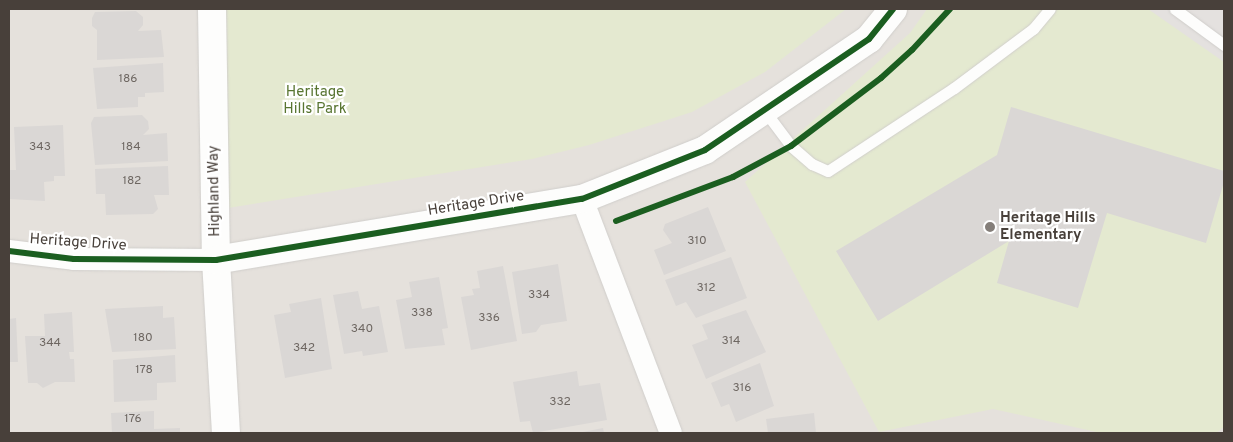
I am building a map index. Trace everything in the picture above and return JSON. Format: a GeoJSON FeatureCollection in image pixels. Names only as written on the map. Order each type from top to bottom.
{"type":"FeatureCollection","features":[{"type":"Feature","properties":{"kind":"street","name":"Highland Way"},"geometry":{"type":"LineString","coordinates":[[212,9],[216,260],[226,433]]}},
{"type":"Feature","properties":{"kind":"street","name":"Heritage Drive"},"geometry":{"type":"LineString","coordinates":[[9,251],[74,259],[216,260],[582,199],[705,150],[869,38],[893,9]]}},
{"type":"Feature","properties":{"kind":"street"},"geometry":{"type":"LineString","coordinates":[[582,199],[671,433]]}},
{"type":"Feature","properties":{"kind":"lane"},"geometry":{"type":"LineString","coordinates":[[764,110],[791,146],[812,164],[828,171],[954,88],[1033,29],[1050,9]]}},
{"type":"Feature","properties":{"kind":"lane"},"geometry":{"type":"LineString","coordinates":[[1174,9],[1224,45]]}},
{"type":"Feature","properties":{"kind":"shaded area"},"geometry":{"type":"Polygon","coordinates":[[[9,9],[1224,9],[1224,433],[9,433],[9,9]]]}},
{"type":"Feature","properties":{"kind":"shaded area"},"geometry":{"type":"Polygon","coordinates":[[[1148,9],[1224,9],[1224,62],[1148,9]]]}},
{"type":"Feature","properties":{"kind":"green space","name":"Heritage Hills Park"},"geometry":{"type":"Polygon","coordinates":[[[217,9],[846,9],[765,72],[692,112],[589,145],[532,159],[228,208],[217,9]]]}},
{"type":"Feature","properties":{"kind":"green space"},"geometry":{"type":"Polygon","coordinates":[[[927,9],[1224,9],[1224,427],[1216,433],[1101,433],[993,409],[879,432],[745,182],[910,33],[927,9]]]}},
{"type":"Feature","properties":{"kind":"building"},"geometry":{"type":"Polygon","coordinates":[[[136,11],[143,17],[143,25],[138,31],[161,30],[164,57],[97,60],[97,30],[92,26],[92,18],[95,12],[136,11]]]}},
{"type":"Feature","properties":{"kind":"building"},"geometry":{"type":"Polygon","coordinates":[[[163,63],[164,92],[145,93],[145,97],[138,97],[138,107],[97,109],[93,68],[163,63]]]}},
{"type":"Feature","properties":{"kind":"building","name":"Heritage Hills Elementary"},"geometry":{"type":"Polygon","coordinates":[[[1011,107],[1224,171],[1224,182],[1206,243],[1107,213],[1078,308],[997,283],[1009,241],[878,321],[836,251],[997,155],[1011,107]]]}},
{"type":"Feature","properties":{"kind":"building"},"geometry":{"type":"Polygon","coordinates":[[[142,115],[148,121],[149,129],[143,135],[167,133],[168,161],[95,165],[91,123],[94,117],[142,115]]]}},
{"type":"Feature","properties":{"kind":"building"},"geometry":{"type":"Polygon","coordinates":[[[63,125],[65,176],[54,176],[54,181],[44,182],[45,201],[9,199],[9,170],[16,170],[14,127],[63,125]]]}},
{"type":"Feature","properties":{"kind":"building"},"geometry":{"type":"Polygon","coordinates":[[[168,166],[169,195],[154,195],[158,209],[153,214],[106,215],[105,194],[96,194],[95,169],[168,166]]]}},
{"type":"Feature","properties":{"kind":"building"},"geometry":{"type":"Polygon","coordinates":[[[708,207],[726,251],[664,275],[654,250],[672,243],[663,230],[665,224],[708,207]]]}},
{"type":"Feature","properties":{"kind":"building"},"geometry":{"type":"Polygon","coordinates":[[[731,257],[747,298],[696,318],[686,302],[676,306],[665,280],[731,257]]]}},
{"type":"Feature","properties":{"kind":"building"},"geometry":{"type":"Polygon","coordinates":[[[558,264],[567,321],[541,325],[536,332],[522,334],[512,272],[558,264]]]}},
{"type":"Feature","properties":{"kind":"building"},"geometry":{"type":"Polygon","coordinates":[[[503,266],[517,341],[471,350],[461,297],[474,295],[472,289],[480,288],[477,271],[503,266]]]}},
{"type":"Feature","properties":{"kind":"building"},"geometry":{"type":"Polygon","coordinates":[[[439,277],[448,328],[442,329],[445,345],[405,349],[396,300],[412,297],[409,282],[439,277]]]}},
{"type":"Feature","properties":{"kind":"building"},"geometry":{"type":"Polygon","coordinates":[[[358,291],[362,309],[379,306],[388,352],[363,356],[362,351],[344,354],[333,295],[358,291]]]}},
{"type":"Feature","properties":{"kind":"building"},"geometry":{"type":"Polygon","coordinates":[[[321,298],[332,369],[285,378],[274,315],[291,312],[289,304],[321,298]]]}},
{"type":"Feature","properties":{"kind":"building"},"geometry":{"type":"Polygon","coordinates":[[[163,306],[163,318],[174,317],[176,349],[112,352],[105,309],[163,306]]]}},
{"type":"Feature","properties":{"kind":"building"},"geometry":{"type":"Polygon","coordinates":[[[746,310],[766,352],[706,379],[692,345],[708,339],[702,325],[746,310]]]}},
{"type":"Feature","properties":{"kind":"building"},"geometry":{"type":"Polygon","coordinates":[[[72,312],[74,352],[69,352],[70,359],[74,359],[75,382],[55,382],[43,388],[37,383],[28,383],[25,336],[45,336],[44,314],[72,312]]]}},
{"type":"Feature","properties":{"kind":"building"},"geometry":{"type":"Polygon","coordinates":[[[16,318],[18,362],[9,362],[9,319],[16,318]]]}},
{"type":"Feature","properties":{"kind":"building"},"geometry":{"type":"Polygon","coordinates":[[[175,355],[176,382],[157,383],[157,400],[114,402],[113,360],[175,355]]]}},
{"type":"Feature","properties":{"kind":"building"},"geometry":{"type":"Polygon","coordinates":[[[760,363],[774,406],[736,422],[729,404],[721,407],[711,383],[760,363]]]}},
{"type":"Feature","properties":{"kind":"building"},"geometry":{"type":"Polygon","coordinates":[[[577,371],[579,386],[600,383],[607,420],[533,433],[530,421],[520,422],[513,382],[577,371]]]}},
{"type":"Feature","properties":{"kind":"building"},"geometry":{"type":"Polygon","coordinates":[[[154,411],[154,429],[180,428],[180,433],[112,433],[111,413],[154,411]]]}},
{"type":"Feature","properties":{"kind":"building"},"geometry":{"type":"Polygon","coordinates":[[[814,413],[816,433],[768,433],[766,419],[814,413]]]}},
{"type":"Feature","properties":{"kind":"building"},"geometry":{"type":"Polygon","coordinates":[[[603,428],[604,433],[583,433],[583,432],[603,428]]]}},
{"type":"Feature","properties":{"kind":"cycle path"},"geometry":{"type":"LineString","coordinates":[[9,251],[74,259],[216,260],[582,199],[705,150],[869,39],[893,9]]}},
{"type":"Feature","properties":{"kind":"cycle path"},"geometry":{"type":"LineString","coordinates":[[616,221],[733,177],[791,146],[881,78],[912,50],[950,9]]}},
{"type":"Feature","properties":{"kind":"place","name":"Heritage Hills Elementary"},"geometry":{"type":"Point","coordinates":[990,227]}}]}
